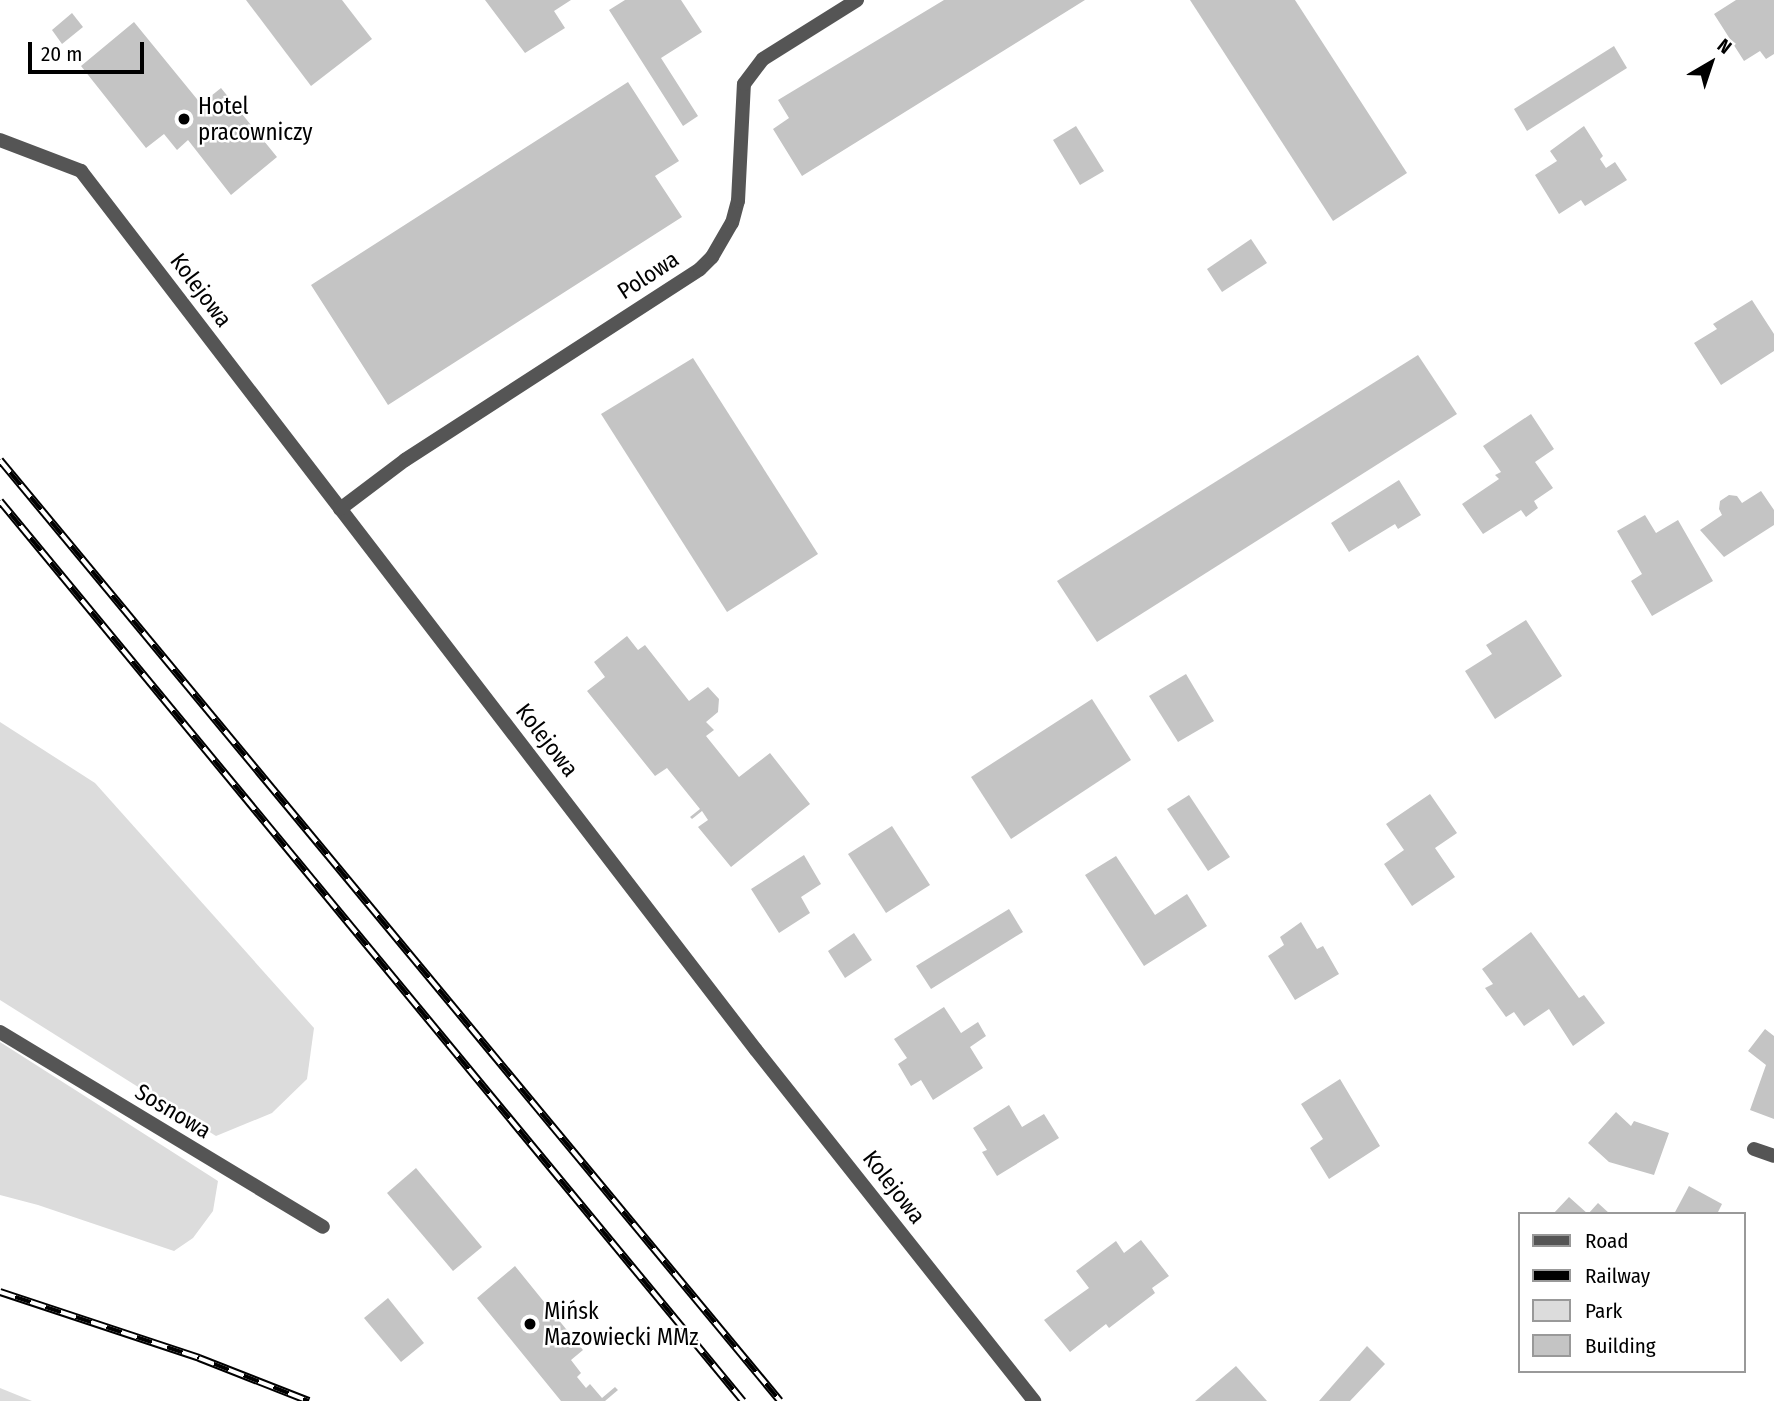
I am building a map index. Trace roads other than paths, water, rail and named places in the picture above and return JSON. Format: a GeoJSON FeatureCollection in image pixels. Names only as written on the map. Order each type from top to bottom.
{"type":"FeatureCollection","features":[{"type":"Feature","properties":{"kind":"street","name":"Polowa"},"geometry":{"type":"LineString","coordinates":[[340,509],[405,460],[700,269],[712,257],[732,223],[738,201],[744,84],[763,59],[857,0]]}},
{"type":"Feature","properties":{"kind":"street","name":"Kolejowa"},"geometry":{"type":"LineString","coordinates":[[0,140],[81,171],[756,1049],[1034,1401]]}},
{"type":"Feature","properties":{"kind":"street","name":"Sosnowa"},"geometry":{"type":"LineString","coordinates":[[0,1032],[323,1227]]}},
{"type":"Feature","properties":{"kind":"street"},"geometry":{"type":"LineString","coordinates":[[1754,1149],[1774,1156]]}},
{"type":"Feature","properties":{"kind":"railway"},"geometry":{"type":"LineString","coordinates":[[0,460],[780,1401]]}},
{"type":"Feature","properties":{"kind":"railway"},"geometry":{"type":"LineString","coordinates":[[0,501],[743,1401]]}},
{"type":"Feature","properties":{"kind":"railway"},"geometry":{"type":"LineString","coordinates":[[0,1292],[199,1358],[309,1401]]}},
{"type":"Feature","properties":{"kind":"place","name":"Hotel pracowniczy"},"geometry":{"type":"Point","coordinates":[184,119]}},
{"type":"Feature","properties":{"kind":"place","name":"Mińsk Mazowiecki MMz"},"geometry":{"type":"Point","coordinates":[530,1324]}}]}
